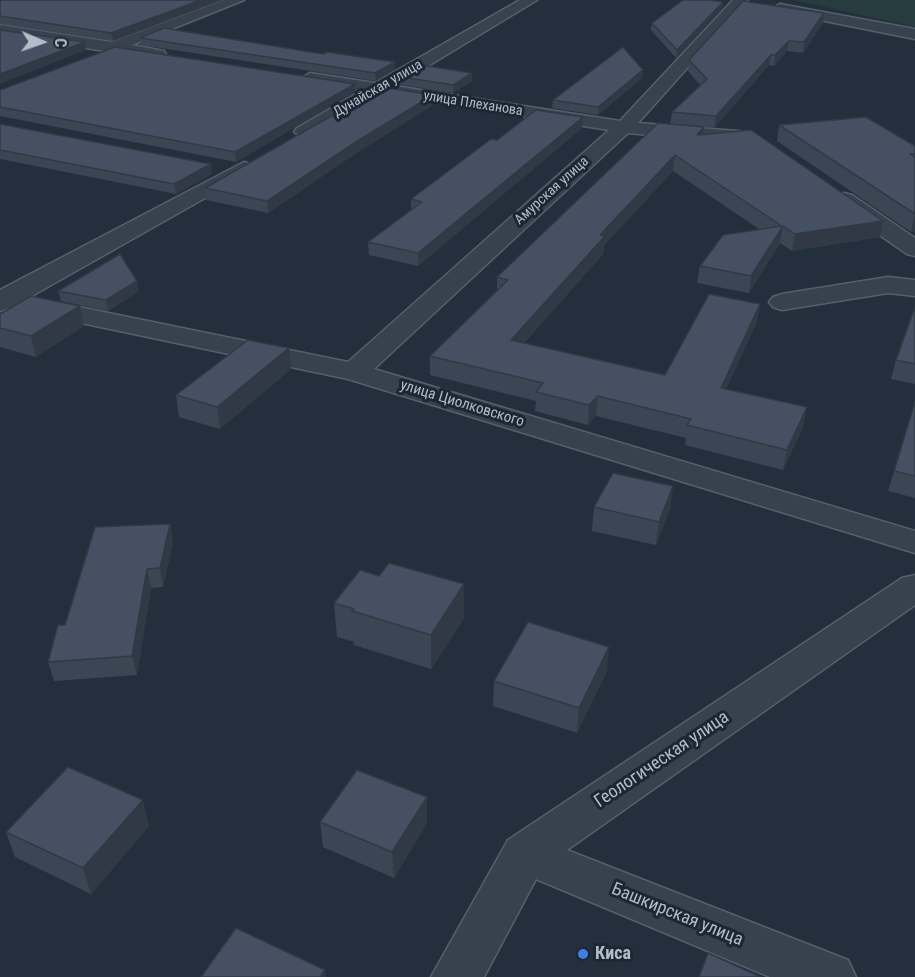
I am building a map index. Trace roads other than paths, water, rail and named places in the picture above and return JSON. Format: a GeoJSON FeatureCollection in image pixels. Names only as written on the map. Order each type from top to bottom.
{"type":"FeatureCollection","features":[{"type":"Feature","properties":{"kind":"street"},"geometry":{"type":"LineString","coordinates":[[82,59],[237,0]]}},
{"type":"Feature","properties":{"kind":"street","name":"Дунайская улица"},"geometry":{"type":"LineString","coordinates":[[288,142],[530,0]]}},
{"type":"Feature","properties":{"kind":"street","name":"Амурская улица"},"geometry":{"type":"LineString","coordinates":[[354,372],[624,127],[741,0]]}},
{"type":"Feature","properties":{"kind":"street"},"geometry":{"type":"LineString","coordinates":[[762,4],[915,34]]}},
{"type":"Feature","properties":{"kind":"street"},"geometry":{"type":"LineString","coordinates":[[0,30],[171,56]]}},
{"type":"Feature","properties":{"kind":"street","name":"улица Плеханова"},"geometry":{"type":"LineString","coordinates":[[297,76],[624,127],[755,138],[765,145]]}},
{"type":"Feature","properties":{"kind":"street"},"geometry":{"type":"LineString","coordinates":[[2,300],[258,159]]}},
{"type":"Feature","properties":{"kind":"street"},"geometry":{"type":"LineString","coordinates":[[204,164],[238,171]]}},
{"type":"Feature","properties":{"kind":"street"},"geometry":{"type":"LineString","coordinates":[[831,190],[915,249]]}},
{"type":"Feature","properties":{"kind":"street"},"geometry":{"type":"LineString","coordinates":[[782,302],[888,285],[915,288]]}},
{"type":"Feature","properties":{"kind":"street","name":"улица Циолковского"},"geometry":{"type":"LineString","coordinates":[[2,300],[354,372],[915,542]]}},
{"type":"Feature","properties":{"kind":"street","name":"Геологическая улица"},"geometry":{"type":"LineString","coordinates":[[457,977],[525,854],[915,586]]}},
{"type":"Feature","properties":{"kind":"street","name":"Башкирская улица"},"geometry":{"type":"LineString","coordinates":[[525,854],[830,977]]}},
{"type":"Feature","properties":{"kind":"place","name":"Киса"},"geometry":{"type":"Point","coordinates":[583,954]}}]}
